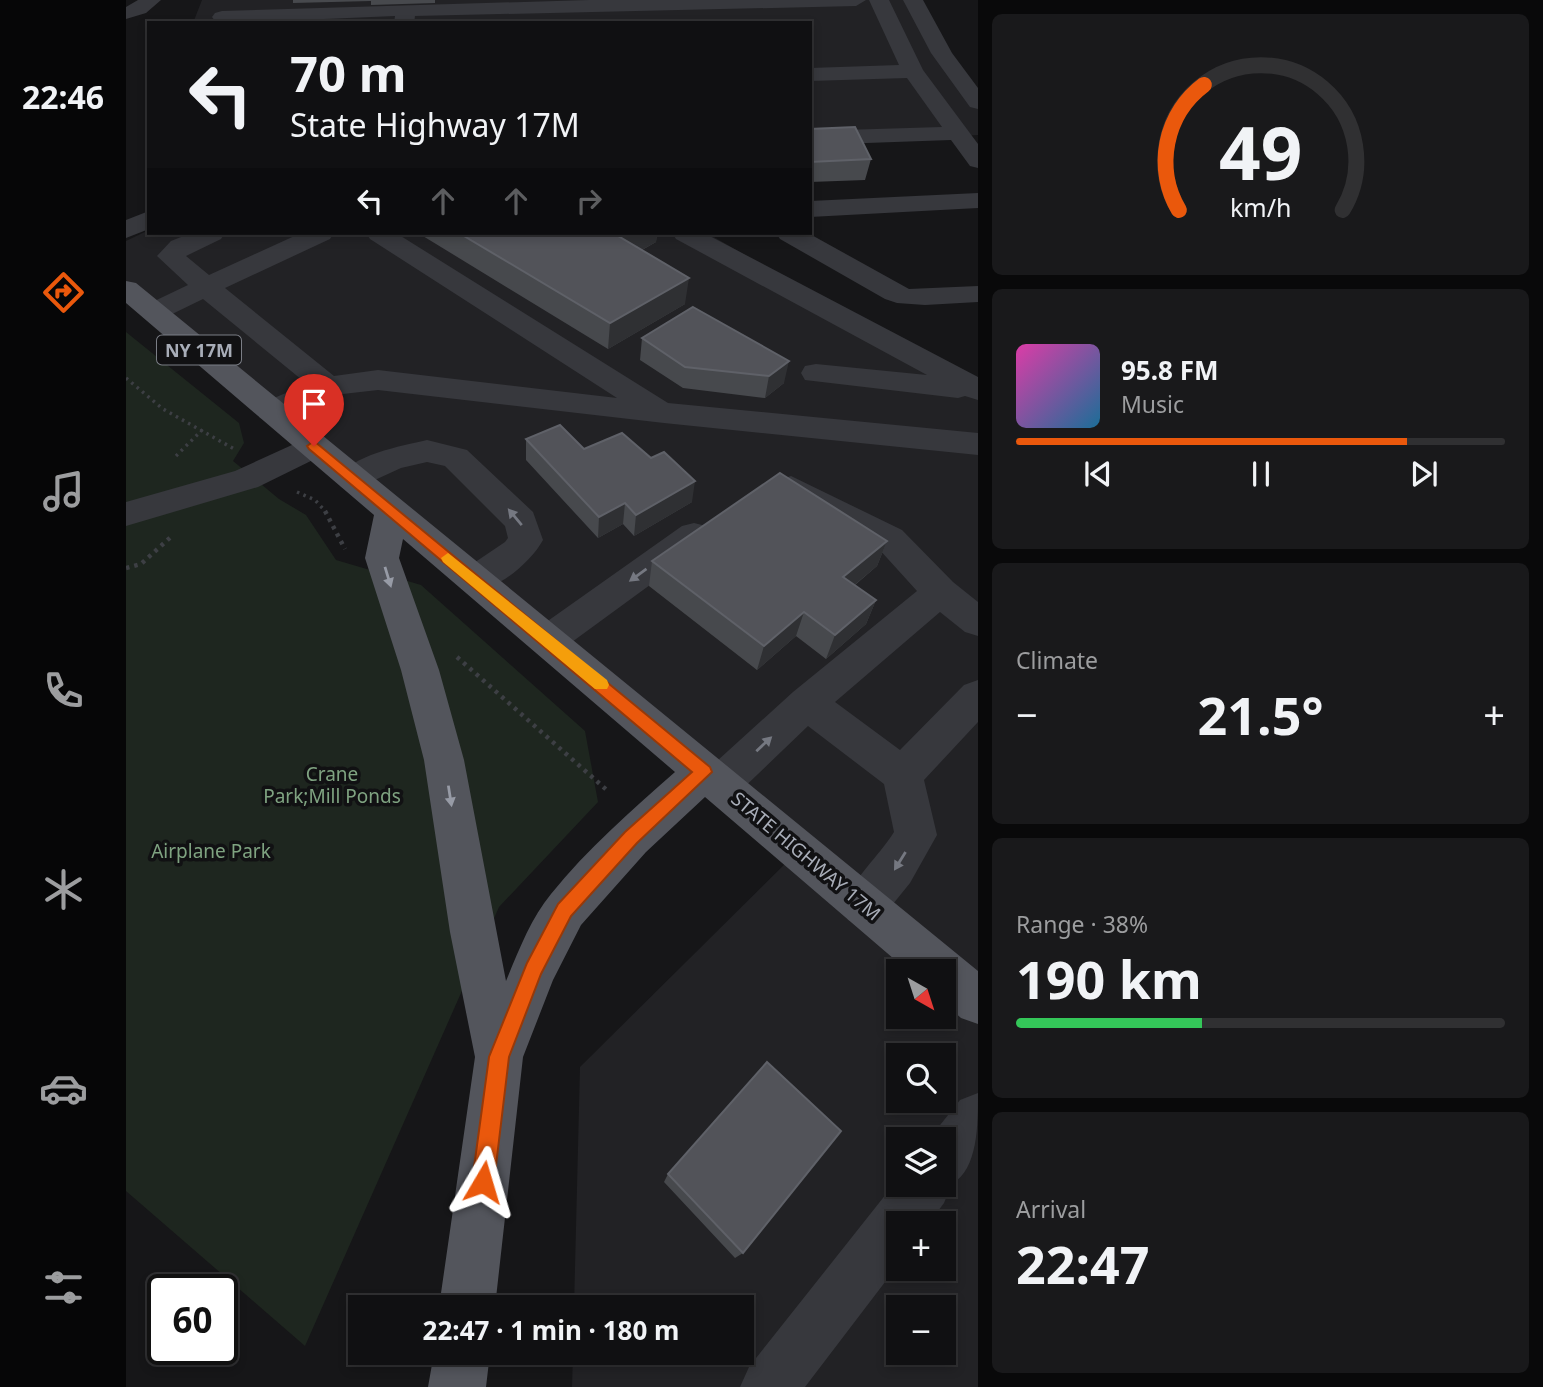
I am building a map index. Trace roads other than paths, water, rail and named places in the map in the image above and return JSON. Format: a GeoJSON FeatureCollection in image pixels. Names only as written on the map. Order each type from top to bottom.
{"type":"FeatureCollection","features":[{"type":"Feature","properties":{"kind":"main road","name":"NY 17M"},"geometry":{"type":"LineString","coordinates":[[126,289],[314,446]]}},
{"type":"Feature","properties":{"kind":"main road","name":"STATE HIGHWAY 17M"},"geometry":{"type":"LineString","coordinates":[[314,446],[928,959]]}},
{"type":"Feature","properties":{"kind":"main road"},"geometry":{"type":"LineString","coordinates":[[391,511],[382,558],[402,624],[421,670],[444,760],[473,932],[499,1057]]}},
{"type":"Feature","properties":{"kind":"main road"},"geometry":{"type":"LineString","coordinates":[[469,1295],[499,1057],[534,969],[565,910],[631,838],[712,778]]}},
{"type":"Feature","properties":{"kind":"main road","name":"STATE HIGHWAY 17M"},"geometry":{"type":"LineString","coordinates":[[956,983],[978,1001]]}},
{"type":"Feature","properties":{"kind":"main road"},"geometry":{"type":"LineString","coordinates":[[457,1387],[460,1365]]}},
{"type":"Feature","properties":{"kind":"street"},"geometry":{"type":"LineString","coordinates":[[126,12],[139,9],[151,0]]}},
{"type":"Feature","properties":{"kind":"street"},"geometry":{"type":"LineString","coordinates":[[223,13],[405,17],[856,0]]}},
{"type":"Feature","properties":{"kind":"street"},"geometry":{"type":"LineString","coordinates":[[879,0],[914,71],[978,160]]}},
{"type":"Feature","properties":{"kind":"street"},"geometry":{"type":"LineString","coordinates":[[913,0],[929,33],[975,95]]}},
{"type":"Feature","properties":{"kind":"street"},"geometry":{"type":"LineString","coordinates":[[812,75],[914,71]]}},
{"type":"Feature","properties":{"kind":"street"},"geometry":{"type":"LineString","coordinates":[[812,138],[958,132]]}},
{"type":"Feature","properties":{"kind":"street"},"geometry":{"type":"LineString","coordinates":[[812,209],[978,200]]}},
{"type":"Feature","properties":{"kind":"street"},"geometry":{"type":"LineString","coordinates":[[126,230],[147,220]]}},
{"type":"Feature","properties":{"kind":"street"},"geometry":{"type":"LineString","coordinates":[[207,235],[180,247],[170,256],[328,386]]}},
{"type":"Feature","properties":{"kind":"street"},"geometry":{"type":"LineString","coordinates":[[153,312],[317,235]]}},
{"type":"Feature","properties":{"kind":"street"},"geometry":{"type":"LineString","coordinates":[[382,235],[664,413]]}},
{"type":"Feature","properties":{"kind":"street"},"geometry":{"type":"LineString","coordinates":[[689,235],[978,390]]}},
{"type":"Feature","properties":{"kind":"street"},"geometry":{"type":"LineString","coordinates":[[793,235],[895,293],[907,297],[978,294]]}},
{"type":"Feature","properties":{"kind":"street"},"geometry":{"type":"LineString","coordinates":[[816,373],[978,390]]}},
{"type":"Feature","properties":{"kind":"street"},"geometry":{"type":"LineString","coordinates":[[271,411],[328,386],[378,380],[664,413],[978,444]]}},
{"type":"Feature","properties":{"kind":"street"},"geometry":{"type":"LineString","coordinates":[[126,514],[246,479],[314,446]]}},
{"type":"Feature","properties":{"kind":"street"},"geometry":{"type":"LineString","coordinates":[[353,480],[392,459],[427,451],[456,458],[521,521],[526,540],[517,551],[475,580]]}},
{"type":"Feature","properties":{"kind":"street"},"geometry":{"type":"LineString","coordinates":[[762,489],[770,485],[787,486],[890,539],[940,592],[978,622]]}},
{"type":"Feature","properties":{"kind":"street"},"geometry":{"type":"LineString","coordinates":[[548,640],[721,516]]}},
{"type":"Feature","properties":{"kind":"street"},"geometry":{"type":"LineString","coordinates":[[712,778],[940,592]]}},
{"type":"Feature","properties":{"kind":"street"},"geometry":{"type":"LineString","coordinates":[[902,775],[978,696]]}},
{"type":"Feature","properties":{"kind":"street"},"geometry":{"type":"LineString","coordinates":[[807,703],[902,775],[916,835],[895,869],[864,905]]}},
{"type":"Feature","properties":{"kind":"street"},"geometry":{"type":"LineString","coordinates":[[956,1146],[978,1118]]}},
{"type":"Feature","properties":{"kind":"street"},"geometry":{"type":"LineString","coordinates":[[769,1387],[917,1197]]}},
{"type":"Feature","properties":{"kind":"park label","name":"Crane Park;Mill Ponds"},"geometry":{"type":"Point","coordinates":[332,785]}},
{"type":"Feature","properties":{"kind":"park label","name":"Airplane Park"},"geometry":{"type":"Point","coordinates":[211,851]}}]}
